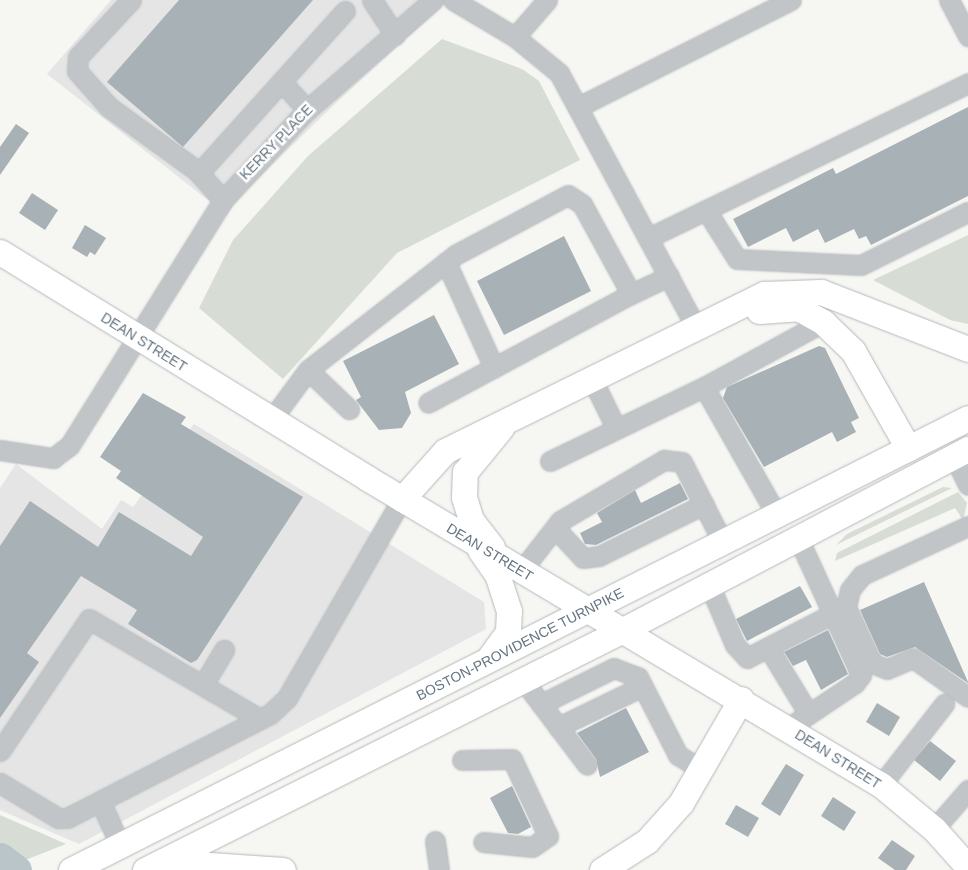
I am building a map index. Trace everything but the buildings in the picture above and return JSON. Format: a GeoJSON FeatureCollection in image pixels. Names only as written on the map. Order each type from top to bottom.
{"type":"FeatureCollection","features":[{"type":"Feature","properties":{"kind":"main road","name":"DEAN STREET"},"geometry":{"type":"LineString","coordinates":[[0,252],[134,337],[585,610],[741,699],[881,785],[934,829],[968,867]]}},
{"type":"Feature","properties":{"kind":"main road"},"geometry":{"type":"LineString","coordinates":[[402,499],[445,452],[764,294],[821,292],[968,349]]}},
{"type":"Feature","properties":{"kind":"main road"},"geometry":{"type":"LineString","coordinates":[[696,327],[778,307],[798,308],[822,322],[852,351],[908,448]]}},
{"type":"Feature","properties":{"kind":"main road","name":"BOSTON-PROVIDENCE TURNPIKE"},"geometry":{"type":"LineString","coordinates":[[71,870],[968,418]]}},
{"type":"Feature","properties":{"kind":"main road"},"geometry":{"type":"LineString","coordinates":[[510,419],[465,472],[464,497],[470,520],[511,565]]}},
{"type":"Feature","properties":{"kind":"main road"},"geometry":{"type":"LineString","coordinates":[[145,870],[621,631],[961,453]]}},
{"type":"Feature","properties":{"kind":"main road"},"geometry":{"type":"LineString","coordinates":[[476,543],[497,574],[509,611],[508,632],[487,661]]}},
{"type":"Feature","properties":{"kind":"main road"},"geometry":{"type":"LineString","coordinates":[[602,870],[647,841],[681,803],[702,770],[741,699]]}},
{"type":"Feature","properties":{"kind":"main road"},"geometry":{"type":"LineString","coordinates":[[149,870],[209,865],[283,870]]}},
{"type":"Feature","properties":{"kind":"street"},"geometry":{"type":"LineString","coordinates":[[131,0],[78,56],[77,71],[109,107],[199,173],[222,200]]}},
{"type":"Feature","properties":{"kind":"street","name":"KERRY PLACE"},"geometry":{"type":"LineString","coordinates":[[0,450],[53,458],[70,445],[134,337],[222,200],[307,110],[433,0]]}},
{"type":"Feature","properties":{"kind":"street"},"geometry":{"type":"LineString","coordinates":[[453,0],[515,37],[559,73],[580,106],[696,327]]}},
{"type":"Feature","properties":{"kind":"street"},"geometry":{"type":"LineString","coordinates":[[515,37],[547,0]]}},
{"type":"Feature","properties":{"kind":"street"},"geometry":{"type":"LineString","coordinates":[[580,106],[791,0]]}},
{"type":"Feature","properties":{"kind":"street"},"geometry":{"type":"LineString","coordinates":[[949,0],[968,36]]}},
{"type":"Feature","properties":{"kind":"street"},"geometry":{"type":"LineString","coordinates":[[376,1],[395,35]]}},
{"type":"Feature","properties":{"kind":"street"},"geometry":{"type":"LineString","coordinates":[[199,173],[345,11]]}},
{"type":"Feature","properties":{"kind":"street"},"geometry":{"type":"LineString","coordinates":[[282,82],[307,110]]}},
{"type":"Feature","properties":{"kind":"street"},"geometry":{"type":"LineString","coordinates":[[648,238],[968,83]]}},
{"type":"Feature","properties":{"kind":"street"},"geometry":{"type":"LineString","coordinates":[[271,420],[308,370],[446,262],[568,195],[582,204],[631,294]]}},
{"type":"Feature","properties":{"kind":"street"},"geometry":{"type":"LineString","coordinates":[[706,210],[736,259],[862,265],[968,212]]}},
{"type":"Feature","properties":{"kind":"street"},"geometry":{"type":"LineString","coordinates":[[446,262],[494,368]]}},
{"type":"Feature","properties":{"kind":"street"},"geometry":{"type":"LineString","coordinates":[[428,403],[631,294],[669,276]]}},
{"type":"Feature","properties":{"kind":"street"},"geometry":{"type":"LineString","coordinates":[[550,461],[615,426],[704,387],[822,322]]}},
{"type":"Feature","properties":{"kind":"street"},"geometry":{"type":"LineString","coordinates":[[308,370],[349,408]]}},
{"type":"Feature","properties":{"kind":"street"},"geometry":{"type":"LineString","coordinates":[[592,379],[615,426]]}},
{"type":"Feature","properties":{"kind":"street"},"geometry":{"type":"LineString","coordinates":[[704,387],[776,514]]}},
{"type":"Feature","properties":{"kind":"street"},"geometry":{"type":"LineString","coordinates":[[961,453],[968,485]]}},
{"type":"Feature","properties":{"kind":"street"},"geometry":{"type":"LineString","coordinates":[[511,565],[555,528],[664,460],[682,462],[722,541]]}},
{"type":"Feature","properties":{"kind":"street"},"geometry":{"type":"LineString","coordinates":[[0,783],[58,818],[67,818],[260,719],[287,698],[402,499]]}},
{"type":"Feature","properties":{"kind":"street"},"geometry":{"type":"LineString","coordinates":[[555,528],[583,558],[599,556],[704,504]]}},
{"type":"Feature","properties":{"kind":"street"},"geometry":{"type":"LineString","coordinates":[[968,526],[858,579],[846,607],[867,658],[882,669],[913,658],[968,697]]}},
{"type":"Feature","properties":{"kind":"street"},"geometry":{"type":"LineString","coordinates":[[788,728],[808,713],[855,684],[861,674],[798,538]]}},
{"type":"Feature","properties":{"kind":"street"},"geometry":{"type":"LineString","coordinates":[[709,584],[739,652],[747,658],[769,649],[834,613]]}},
{"type":"Feature","properties":{"kind":"street"},"geometry":{"type":"LineString","coordinates":[[0,752],[90,619],[260,719]]}},
{"type":"Feature","properties":{"kind":"street"},"geometry":{"type":"LineString","coordinates":[[769,649],[808,713]]}},
{"type":"Feature","properties":{"kind":"street"},"geometry":{"type":"LineString","coordinates":[[203,685],[224,650]]}},
{"type":"Feature","properties":{"kind":"street"},"geometry":{"type":"LineString","coordinates":[[541,704],[614,668],[638,677],[678,754],[702,770]]}},
{"type":"Feature","properties":{"kind":"street"},"geometry":{"type":"LineString","coordinates":[[523,680],[587,765]]}},
{"type":"Feature","properties":{"kind":"street"},"geometry":{"type":"LineString","coordinates":[[558,727],[643,686]]}},
{"type":"Feature","properties":{"kind":"street"},"geometry":{"type":"LineString","coordinates":[[881,785],[944,704]]}},
{"type":"Feature","properties":{"kind":"street"},"geometry":{"type":"LineString","coordinates":[[462,760],[512,760],[548,836],[532,847],[483,842]]}},
{"type":"Feature","properties":{"kind":"street"},"geometry":{"type":"LineString","coordinates":[[934,829],[968,790]]}},
{"type":"Feature","properties":{"kind":"street"},"geometry":{"type":"LineString","coordinates":[[100,801],[120,845]]}},
{"type":"Feature","properties":{"kind":"street"},"geometry":{"type":"LineString","coordinates":[[435,841],[439,870]]}},
{"type":"Feature","properties":{"kind":"shaded area"},"geometry":{"type":"Polygon","coordinates":[[[111,0],[449,0],[338,101],[239,197],[227,215],[47,74],[111,0]]]}},
{"type":"Feature","properties":{"kind":"shaded area"},"geometry":{"type":"Polygon","coordinates":[[[442,39],[522,69],[539,81],[580,160],[397,253],[283,379],[199,308],[233,240],[308,156],[442,39]]]}},
{"type":"Feature","properties":{"kind":"shaded area"},"geometry":{"type":"Polygon","coordinates":[[[968,235],[968,324],[950,320],[873,280],[968,235]]]}},
{"type":"Feature","properties":{"kind":"shaded area"},"geometry":{"type":"Polygon","coordinates":[[[194,424],[484,602],[486,629],[79,844],[0,810],[0,488],[16,464],[102,529],[121,500],[133,507],[194,424]]]}},
{"type":"Feature","properties":{"kind":"shaded area"},"geometry":{"type":"Polygon","coordinates":[[[943,487],[952,488],[836,545],[847,534],[943,487]]]}},
{"type":"Feature","properties":{"kind":"shaded area"},"geometry":{"type":"Polygon","coordinates":[[[958,492],[967,503],[963,520],[955,508],[835,561],[837,553],[958,492]]]}},
{"type":"Feature","properties":{"kind":"shaded area"},"geometry":{"type":"Polygon","coordinates":[[[0,815],[66,844],[0,870],[0,815]]]}},
{"type":"Feature","properties":{"kind":"waterway"},"geometry":{"type":"LineString","coordinates":[[0,858],[16,870]]}}]}
